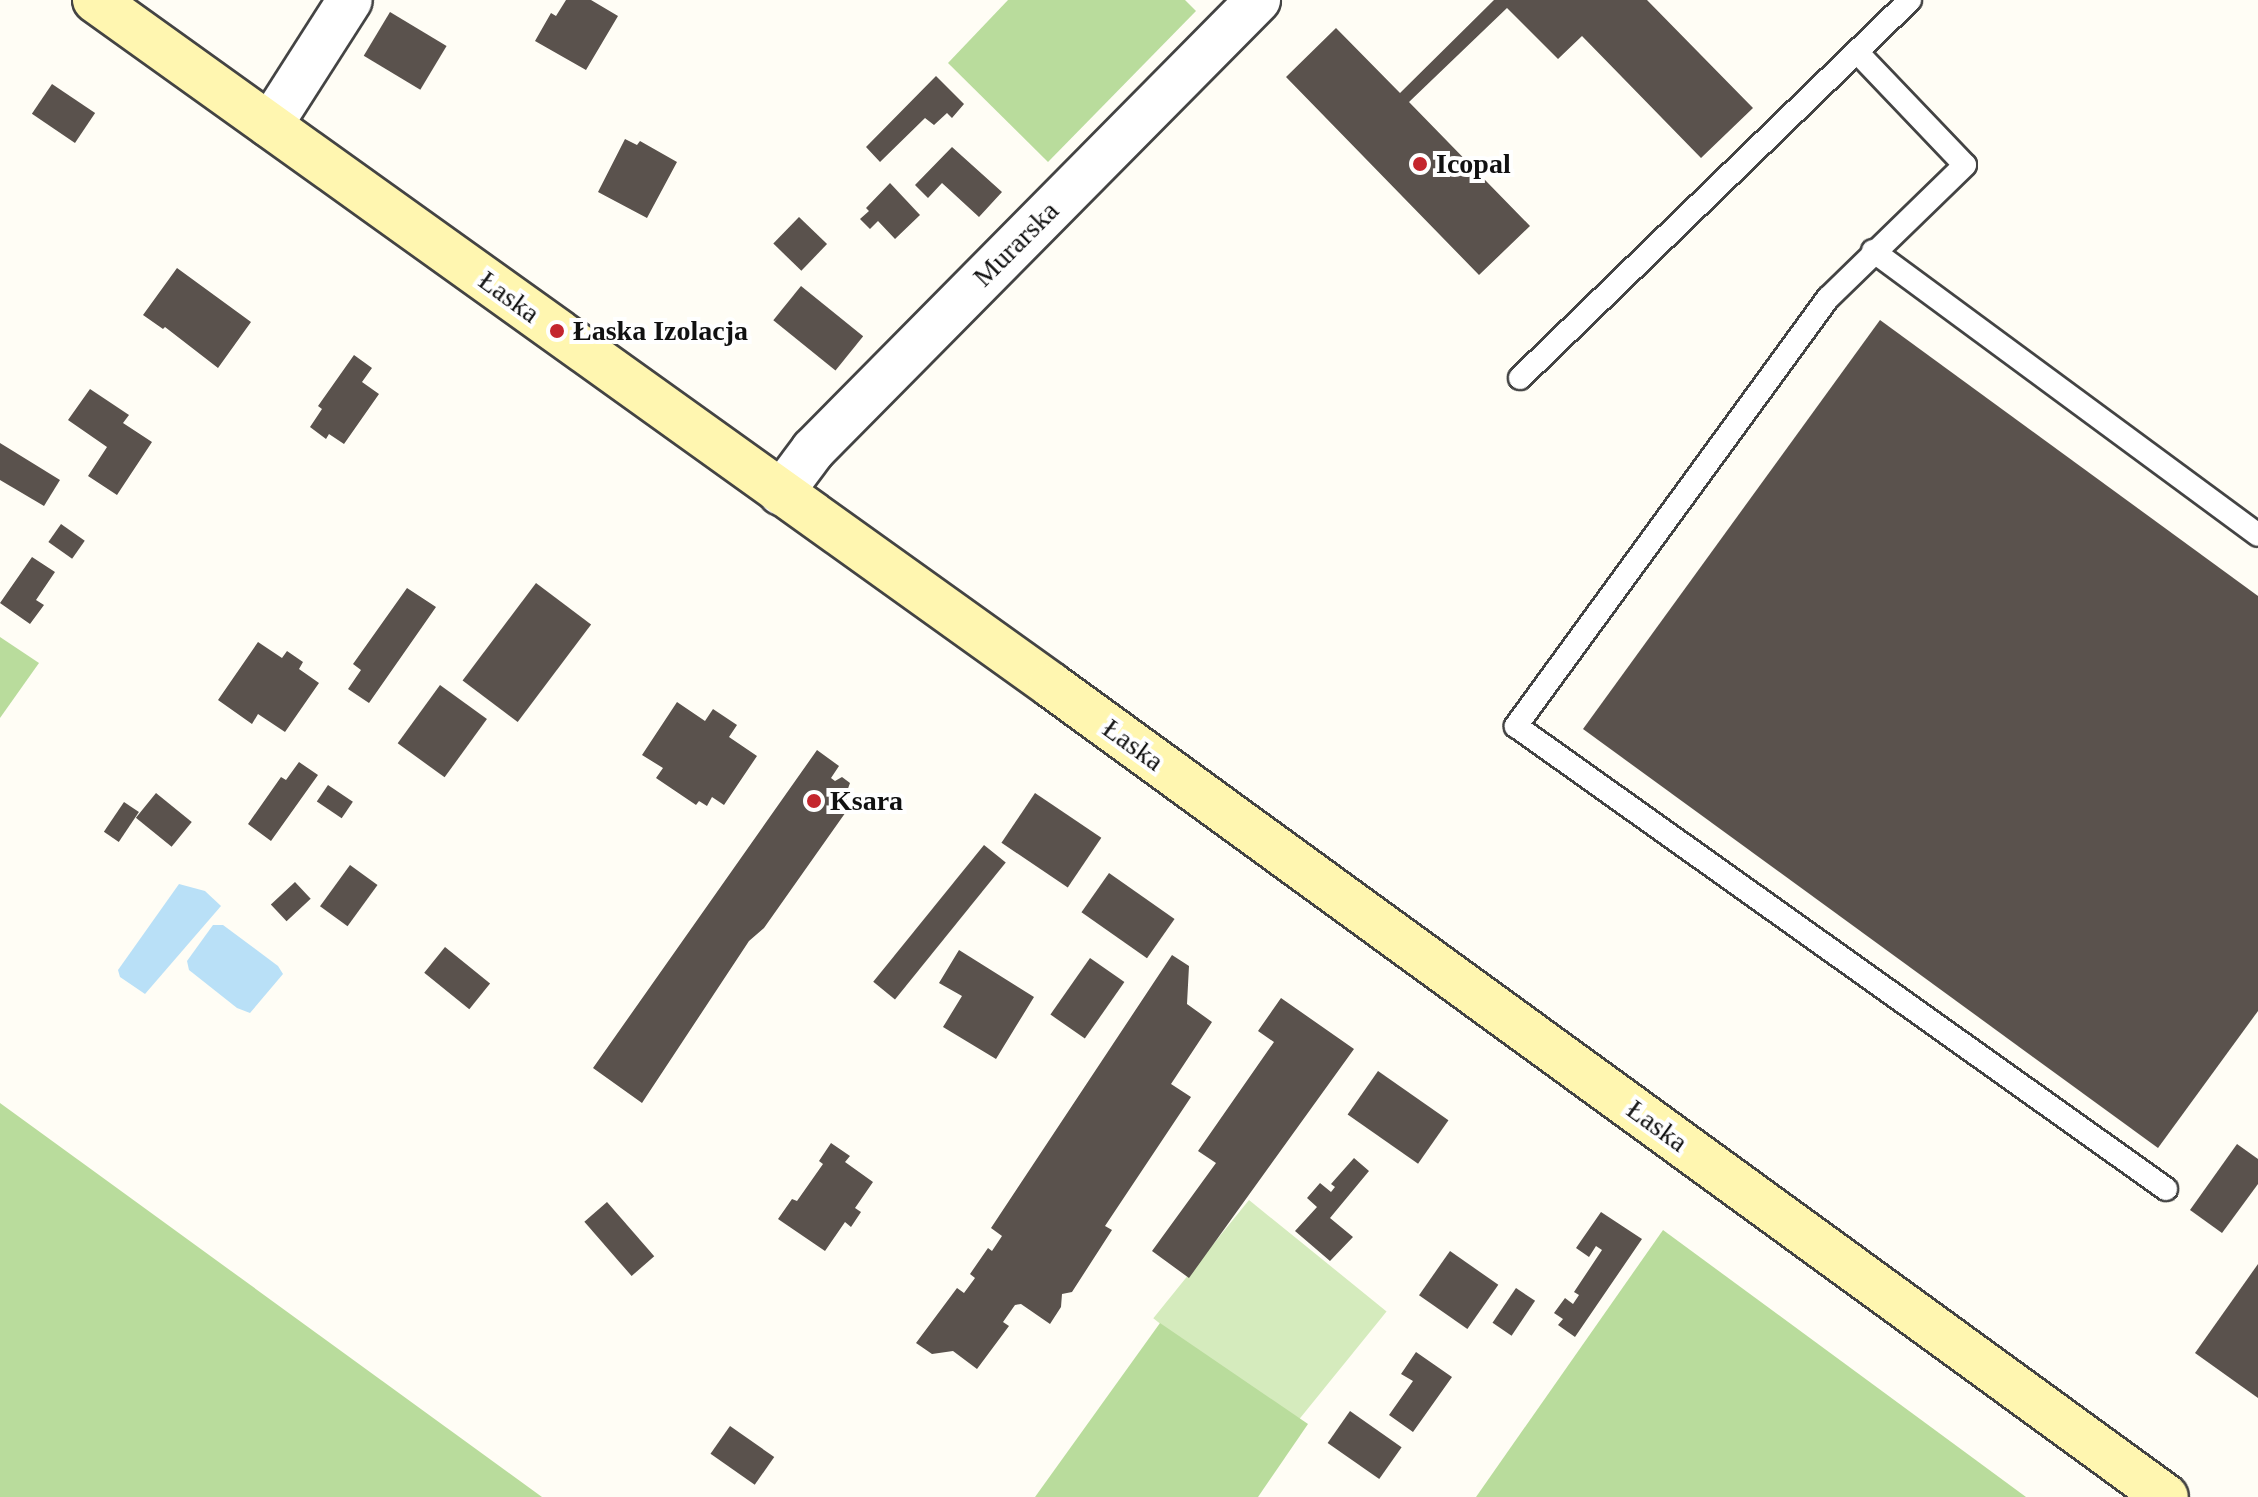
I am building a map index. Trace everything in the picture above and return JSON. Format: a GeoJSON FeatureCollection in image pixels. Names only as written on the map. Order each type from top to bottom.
{"type":"FeatureCollection","features":[{"type":"Feature","properties":{"kind":"main road","name":"Łaska"},"geometry":{"type":"LineString","coordinates":[[95,0],[2166,1497]]}},
{"type":"Feature","properties":{"kind":"street"},"geometry":{"type":"LineString","coordinates":[[270,125],[350,0]]}},
{"type":"Feature","properties":{"kind":"street","name":"Murarska"},"geometry":{"type":"LineString","coordinates":[[781,493],[824,439],[1258,0]]}},
{"type":"Feature","properties":{"kind":"lane"},"geometry":{"type":"LineString","coordinates":[[1520,378],[1910,0]]}},
{"type":"Feature","properties":{"kind":"lane"},"geometry":{"type":"LineString","coordinates":[[1857,52],[1965,165],[1828,298],[1516,726],[2166,1189]]}},
{"type":"Feature","properties":{"kind":"lane"},"geometry":{"type":"LineString","coordinates":[[1873,251],[2258,535]]}},
{"type":"Feature","properties":{"kind":"green space"},"geometry":{"type":"Polygon","coordinates":[[[1008,0],[1185,0],[1196,11],[1048,162],[948,63],[1008,0]]]}},
{"type":"Feature","properties":{"kind":"green space"},"geometry":{"type":"Polygon","coordinates":[[[0,637],[39,663],[0,718],[0,637]]]}},
{"type":"Feature","properties":{"kind":"green space"},"geometry":{"type":"Polygon","coordinates":[[[0,1103],[542,1497],[0,1497],[0,1103]]]}},
{"type":"Feature","properties":{"kind":"green space"},"geometry":{"type":"Polygon","coordinates":[[[1249,1200],[1387,1311],[1291,1430],[1153,1318],[1249,1200]]]}},
{"type":"Feature","properties":{"kind":"green space"},"geometry":{"type":"Polygon","coordinates":[[[1663,1230],[2026,1497],[1476,1497],[1663,1230]]]}},
{"type":"Feature","properties":{"kind":"green space"},"geometry":{"type":"Polygon","coordinates":[[[1160,1323],[1308,1424],[1258,1497],[1035,1497],[1160,1323]]]}},
{"type":"Feature","properties":{"kind":"water"},"geometry":{"type":"Polygon","coordinates":[[[179,884],[205,891],[221,906],[145,994],[120,977],[118,970],[179,884]]]}},
{"type":"Feature","properties":{"kind":"water"},"geometry":{"type":"Polygon","coordinates":[[[213,925],[223,925],[278,966],[283,974],[250,1013],[237,1008],[189,970],[187,961],[213,925]]]}},
{"type":"Feature","properties":{"kind":"building"},"geometry":{"type":"Polygon","coordinates":[[[566,0],[591,0],[618,16],[586,70],[535,41],[551,13],[556,16],[566,0]]]}},
{"type":"Feature","properties":{"kind":"building"},"geometry":{"type":"Polygon","coordinates":[[[1494,0],[1647,0],[1753,108],[1701,158],[1582,36],[1558,59],[1507,8],[1409,102],[1530,226],[1479,275],[1286,77],[1336,28],[1400,93],[1494,0]]]}},
{"type":"Feature","properties":{"kind":"building"},"geometry":{"type":"Polygon","coordinates":[[[390,12],[447,46],[420,90],[364,56],[390,12]]]}},
{"type":"Feature","properties":{"kind":"building"},"geometry":{"type":"Polygon","coordinates":[[[936,76],[964,104],[952,118],[947,113],[934,125],[925,118],[880,162],[866,147],[936,76]]]}},
{"type":"Feature","properties":{"kind":"building"},"geometry":{"type":"Polygon","coordinates":[[[52,84],[95,113],[75,143],[32,114],[52,84]]]}},
{"type":"Feature","properties":{"kind":"building"},"geometry":{"type":"Polygon","coordinates":[[[625,139],[637,145],[640,141],[677,162],[647,218],[598,192],[625,139]]]}},
{"type":"Feature","properties":{"kind":"building"},"geometry":{"type":"Polygon","coordinates":[[[952,147],[1002,192],[979,217],[942,183],[928,198],[915,185],[952,147]]]}},
{"type":"Feature","properties":{"kind":"building"},"geometry":{"type":"Polygon","coordinates":[[[890,183],[920,215],[895,239],[878,221],[870,229],[860,219],[869,211],[866,208],[890,183]]]}},
{"type":"Feature","properties":{"kind":"building"},"geometry":{"type":"Polygon","coordinates":[[[799,217],[827,244],[801,271],[773,244],[799,217]]]}},
{"type":"Feature","properties":{"kind":"building"},"geometry":{"type":"Polygon","coordinates":[[[177,268],[251,322],[218,368],[165,327],[163,329],[143,315],[177,268]]]}},
{"type":"Feature","properties":{"kind":"building"},"geometry":{"type":"Polygon","coordinates":[[[801,286],[863,336],[835,371],[773,320],[801,286]]]}},
{"type":"Feature","properties":{"kind":"building"},"geometry":{"type":"Polygon","coordinates":[[[1880,320],[2258,596],[2258,1011],[2158,1148],[1583,729],[1880,320]]]}},
{"type":"Feature","properties":{"kind":"building"},"geometry":{"type":"Polygon","coordinates":[[[354,355],[372,368],[362,382],[379,394],[344,444],[329,434],[326,439],[310,427],[322,409],[318,406],[354,355]]]}},
{"type":"Feature","properties":{"kind":"building"},"geometry":{"type":"Polygon","coordinates":[[[90,389],[129,415],[123,423],[152,442],[117,495],[88,476],[107,447],[68,420],[90,389]]]}},
{"type":"Feature","properties":{"kind":"building"},"geometry":{"type":"Polygon","coordinates":[[[0,443],[60,480],[44,506],[0,480],[0,443]]]}},
{"type":"Feature","properties":{"kind":"building"},"geometry":{"type":"Polygon","coordinates":[[[61,524],[85,541],[72,559],[48,542],[61,524]]]}},
{"type":"Feature","properties":{"kind":"building"},"geometry":{"type":"Polygon","coordinates":[[[32,557],[55,572],[36,600],[44,605],[30,624],[0,603],[32,557]]]}},
{"type":"Feature","properties":{"kind":"building"},"geometry":{"type":"Polygon","coordinates":[[[536,583],[591,625],[518,722],[463,680],[536,583]]]}},
{"type":"Feature","properties":{"kind":"building"},"geometry":{"type":"Polygon","coordinates":[[[407,588],[436,607],[369,703],[348,689],[361,670],[353,664],[407,588]]]}},
{"type":"Feature","properties":{"kind":"building"},"geometry":{"type":"Polygon","coordinates":[[[258,642],[282,658],[287,651],[303,662],[299,669],[319,683],[285,732],[258,714],[252,724],[218,700],[258,642]]]}},
{"type":"Feature","properties":{"kind":"building"},"geometry":{"type":"Polygon","coordinates":[[[440,685],[487,719],[445,777],[398,743],[440,685]]]}},
{"type":"Feature","properties":{"kind":"building"},"geometry":{"type":"Polygon","coordinates":[[[677,702],[705,721],[713,709],[737,725],[729,737],[757,756],[724,805],[712,797],[707,806],[699,801],[696,805],[656,778],[663,768],[642,755],[677,702]]]}},
{"type":"Feature","properties":{"kind":"building"},"geometry":{"type":"Polygon","coordinates":[[[817,750],[839,766],[831,778],[835,781],[842,777],[850,783],[846,794],[848,809],[764,928],[749,941],[642,1103],[593,1068],[817,750]]]}},
{"type":"Feature","properties":{"kind":"building"},"geometry":{"type":"Polygon","coordinates":[[[299,762],[318,775],[271,841],[248,824],[281,777],[286,780],[299,762]]]}},
{"type":"Feature","properties":{"kind":"building"},"geometry":{"type":"Polygon","coordinates":[[[328,785],[353,802],[342,818],[317,802],[328,785]]]}},
{"type":"Feature","properties":{"kind":"building"},"geometry":{"type":"Polygon","coordinates":[[[156,793],[192,822],[172,847],[136,818],[156,793]]]}},
{"type":"Feature","properties":{"kind":"building"},"geometry":{"type":"Polygon","coordinates":[[[1035,793],[1101,838],[1068,887],[1001,843],[1035,793]]]}},
{"type":"Feature","properties":{"kind":"building"},"geometry":{"type":"Polygon","coordinates":[[[124,802],[139,812],[119,842],[104,832],[124,802]]]}},
{"type":"Feature","properties":{"kind":"building"},"geometry":{"type":"Polygon","coordinates":[[[984,845],[1006,863],[895,999],[873,982],[984,845]]]}},
{"type":"Feature","properties":{"kind":"building"},"geometry":{"type":"Polygon","coordinates":[[[350,865],[378,885],[348,926],[320,906],[350,865]]]}},
{"type":"Feature","properties":{"kind":"building"},"geometry":{"type":"Polygon","coordinates":[[[1109,873],[1175,919],[1147,958],[1081,912],[1109,873]]]}},
{"type":"Feature","properties":{"kind":"building"},"geometry":{"type":"Polygon","coordinates":[[[295,882],[311,899],[287,921],[271,905],[295,882]]]}},
{"type":"Feature","properties":{"kind":"building"},"geometry":{"type":"Polygon","coordinates":[[[445,947],[490,984],[469,1009],[424,973],[445,947]]]}},
{"type":"Feature","properties":{"kind":"building"},"geometry":{"type":"Polygon","coordinates":[[[959,950],[1034,997],[996,1059],[943,1027],[962,996],[939,983],[959,950]]]}},
{"type":"Feature","properties":{"kind":"building"},"geometry":{"type":"Polygon","coordinates":[[[1172,955],[1189,966],[1187,1004],[1212,1022],[1171,1084],[1191,1097],[1105,1226],[1112,1230],[1072,1292],[1062,1294],[1061,1307],[1050,1324],[1021,1304],[1015,1305],[1003,1322],[1009,1326],[977,1369],[953,1351],[932,1354],[916,1343],[957,1288],[964,1293],[975,1278],[970,1274],[988,1248],[992,1251],[1002,1236],[991,1228],[1172,955]]]}},
{"type":"Feature","properties":{"kind":"building"},"geometry":{"type":"Polygon","coordinates":[[[1090,958],[1124,982],[1085,1039],[1050,1015],[1090,958]]]}},
{"type":"Feature","properties":{"kind":"building"},"geometry":{"type":"Polygon","coordinates":[[[1281,998],[1354,1049],[1189,1278],[1152,1251],[1216,1163],[1198,1151],[1274,1042],[1258,1031],[1281,998]]]}},
{"type":"Feature","properties":{"kind":"building"},"geometry":{"type":"Polygon","coordinates":[[[1378,1071],[1448,1120],[1418,1164],[1348,1114],[1378,1071]]]}},
{"type":"Feature","properties":{"kind":"building"},"geometry":{"type":"Polygon","coordinates":[[[831,1143],[850,1156],[845,1162],[873,1182],[855,1208],[861,1212],[851,1227],[845,1222],[825,1251],[778,1219],[792,1199],[797,1201],[823,1164],[819,1161],[831,1143]]]}},
{"type":"Feature","properties":{"kind":"building"},"geometry":{"type":"Polygon","coordinates":[[[2237,1144],[2258,1159],[2258,1184],[2222,1233],[2190,1210],[2237,1144]]]}},
{"type":"Feature","properties":{"kind":"building"},"geometry":{"type":"Polygon","coordinates":[[[1354,1158],[1369,1171],[1330,1218],[1353,1237],[1330,1261],[1295,1231],[1317,1207],[1307,1198],[1320,1183],[1331,1192],[1335,1187],[1331,1184],[1354,1158]]]}},
{"type":"Feature","properties":{"kind":"building"},"geometry":{"type":"Polygon","coordinates":[[[607,1202],[654,1256],[632,1276],[584,1222],[607,1202]]]}},
{"type":"Feature","properties":{"kind":"building"},"geometry":{"type":"Polygon","coordinates":[[[1601,1212],[1642,1239],[1575,1337],[1558,1325],[1563,1319],[1554,1313],[1565,1298],[1573,1304],[1579,1295],[1574,1292],[1602,1250],[1596,1246],[1589,1257],[1576,1248],[1601,1212]]]}},
{"type":"Feature","properties":{"kind":"building"},"geometry":{"type":"Polygon","coordinates":[[[1450,1251],[1498,1285],[1467,1329],[1419,1295],[1450,1251]]]}},
{"type":"Feature","properties":{"kind":"building"},"geometry":{"type":"Polygon","coordinates":[[[2258,1264],[2258,1398],[2195,1353],[2258,1264]]]}},
{"type":"Feature","properties":{"kind":"building"},"geometry":{"type":"Polygon","coordinates":[[[1516,1288],[1535,1301],[1512,1336],[1493,1323],[1516,1288]]]}},
{"type":"Feature","properties":{"kind":"building"},"geometry":{"type":"Polygon","coordinates":[[[1416,1352],[1452,1377],[1413,1432],[1389,1415],[1413,1381],[1401,1374],[1416,1352]]]}},
{"type":"Feature","properties":{"kind":"building"},"geometry":{"type":"Polygon","coordinates":[[[1350,1411],[1402,1447],[1379,1479],[1328,1443],[1350,1411]]]}},
{"type":"Feature","properties":{"kind":"building"},"geometry":{"type":"Polygon","coordinates":[[[730,1426],[774,1457],[755,1485],[710,1454],[730,1426]]]}},
{"type":"Feature","properties":{"kind":"place","name":"Icopal"},"geometry":{"type":"Point","coordinates":[1420,164]}},
{"type":"Feature","properties":{"kind":"place","name":"Łaska Izolacja"},"geometry":{"type":"Point","coordinates":[557,331]}},
{"type":"Feature","properties":{"kind":"place","name":"Ksara"},"geometry":{"type":"Point","coordinates":[814,801]}}]}
